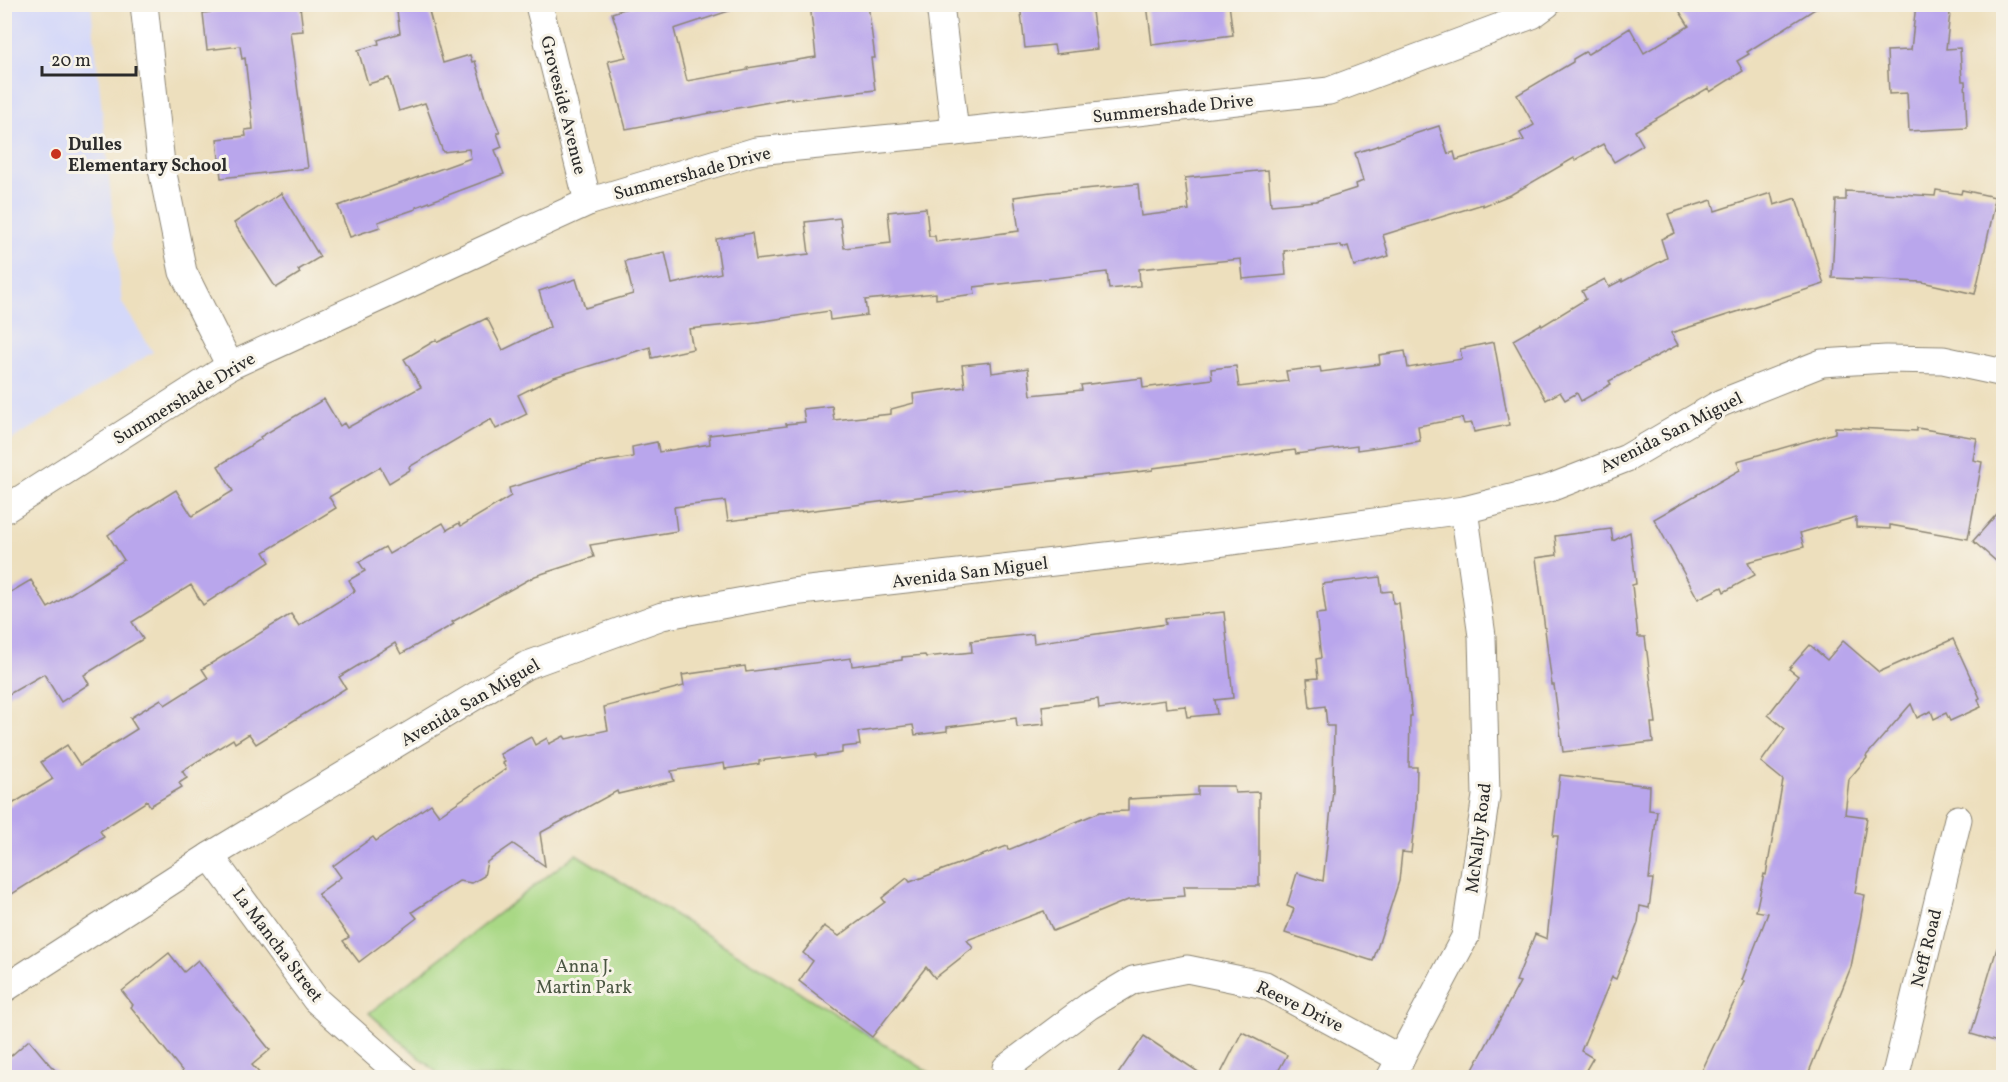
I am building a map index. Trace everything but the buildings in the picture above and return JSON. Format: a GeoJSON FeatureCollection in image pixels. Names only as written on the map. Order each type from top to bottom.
{"type":"FeatureCollection","features":[{"type":"Feature","properties":{"kind":"street"},"geometry":{"type":"LineString","coordinates":[[144,4],[160,164],[183,272],[230,366]]}},
{"type":"Feature","properties":{"kind":"street"},"geometry":{"type":"LineString","coordinates":[[940,4],[955,132]]}},
{"type":"Feature","properties":{"kind":"street","name":"Summershade Drive"},"geometry":{"type":"LineString","coordinates":[[4,510],[230,366],[588,202],[756,151],[955,132],[1329,91],[1532,15],[1547,4]]}},
{"type":"Feature","properties":{"kind":"street","name":"Groveside Avenue"},"geometry":{"type":"LineString","coordinates":[[540,9],[588,202]]}},
{"type":"Feature","properties":{"kind":"street","name":"Avenida San Miguel"},"geometry":{"type":"LineString","coordinates":[[4,989],[210,856],[525,666],[662,616],[792,592],[1202,545],[1464,510],[1550,488],[1627,458],[1721,403],[1822,363],[1886,359],[1943,360],[2004,373]]}},
{"type":"Feature","properties":{"kind":"street","name":"McNally Road"},"geometry":{"type":"LineString","coordinates":[[1396,1068],[1465,937],[1486,796],[1482,636],[1464,510]]}},
{"type":"Feature","properties":{"kind":"street","name":"Neff Road"},"geometry":{"type":"LineString","coordinates":[[1895,1077],[1958,819]]}},
{"type":"Feature","properties":{"kind":"street","name":"La Mancha Street"},"geometry":{"type":"LineString","coordinates":[[210,856],[316,999],[404,1077]]}},
{"type":"Feature","properties":{"kind":"street","name":"Reeve Drive"},"geometry":{"type":"LineString","coordinates":[[1006,1068],[1089,1006],[1133,980],[1187,969],[1265,985],[1396,1068]]}},
{"type":"Feature","properties":{"kind":"shaded area","name":"Dulles Elementary School"},"geometry":{"type":"Polygon","coordinates":[[[5,4],[91,5],[122,303],[153,352],[5,444],[5,4]]]}},
{"type":"Feature","properties":{"kind":"green space","name":"Anna J. Martin Park"},"geometry":{"type":"Polygon","coordinates":[[[576,854],[937,1077],[442,1077],[369,1013],[576,854]]]}},
{"type":"Feature","properties":{"kind":"place","name":"Dulles Elementary School"},"geometry":{"type":"Point","coordinates":[56,154]}}]}
